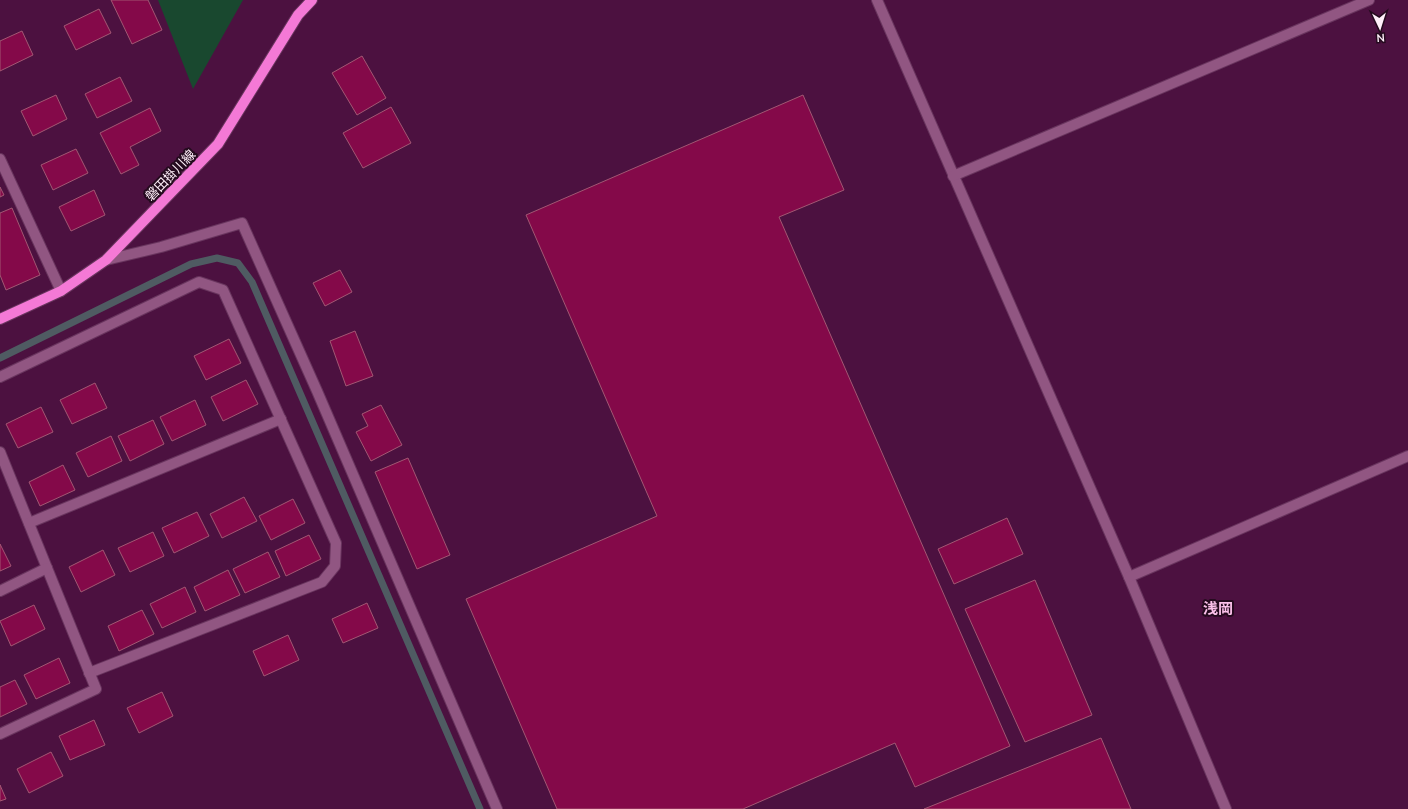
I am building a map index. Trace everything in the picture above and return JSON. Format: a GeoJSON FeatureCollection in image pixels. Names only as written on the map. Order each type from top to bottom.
{"type":"FeatureCollection","features":[{"type":"Feature","properties":{"kind":"main road","name":"磐田掛川線"},"geometry":{"type":"LineString","coordinates":[[0,319],[61,291],[106,260],[218,144],[298,15],[312,0]]}},
{"type":"Feature","properties":{"kind":"street"},"geometry":{"type":"LineString","coordinates":[[877,0],[1129,577],[1226,809]]}},
{"type":"Feature","properties":{"kind":"street"},"geometry":{"type":"LineString","coordinates":[[953,176],[1369,0]]}},
{"type":"Feature","properties":{"kind":"street"},"geometry":{"type":"LineString","coordinates":[[0,159],[61,291]]}},
{"type":"Feature","properties":{"kind":"street"},"geometry":{"type":"LineString","coordinates":[[106,260],[161,247],[242,223],[317,391],[496,809]]}},
{"type":"Feature","properties":{"kind":"street"},"geometry":{"type":"LineString","coordinates":[[0,377],[199,282],[223,290],[336,543],[335,566],[322,582],[89,673]]}},
{"type":"Feature","properties":{"kind":"street"},"geometry":{"type":"LineString","coordinates":[[29,523],[281,419]]}},
{"type":"Feature","properties":{"kind":"street"},"geometry":{"type":"LineString","coordinates":[[0,452],[96,689],[0,734]]}},
{"type":"Feature","properties":{"kind":"street"},"geometry":{"type":"LineString","coordinates":[[1129,577],[1408,456]]}},
{"type":"Feature","properties":{"kind":"street"},"geometry":{"type":"LineString","coordinates":[[0,590],[47,568]]}},
{"type":"Feature","properties":{"kind":"green space"},"geometry":{"type":"Polygon","coordinates":[[[158,0],[243,0],[193,89],[158,0]]]}},
{"type":"Feature","properties":{"kind":"building"},"geometry":{"type":"Polygon","coordinates":[[[111,0],[148,0],[162,30],[132,44],[111,0]]]}},
{"type":"Feature","properties":{"kind":"building"},"geometry":{"type":"Polygon","coordinates":[[[99,9],[111,33],[76,50],[64,26],[99,9]]]}},
{"type":"Feature","properties":{"kind":"building"},"geometry":{"type":"Polygon","coordinates":[[[22,31],[33,55],[0,71],[0,41],[22,31]]]}},
{"type":"Feature","properties":{"kind":"building"},"geometry":{"type":"Polygon","coordinates":[[[362,56],[386,98],[357,115],[332,73],[362,56]]]}},
{"type":"Feature","properties":{"kind":"building"},"geometry":{"type":"Polygon","coordinates":[[[120,77],[132,101],[97,118],[85,94],[120,77]]]}},
{"type":"Feature","properties":{"kind":"building"},"geometry":{"type":"Polygon","coordinates":[[[56,95],[67,119],[33,136],[21,111],[56,95]]]}},
{"type":"Feature","properties":{"kind":"building"},"geometry":{"type":"Polygon","coordinates":[[[803,95],[844,190],[779,217],[1010,746],[915,787],[895,743],[743,809],[557,809],[466,599],[657,516],[526,215],[803,95]]]}},
{"type":"Feature","properties":{"kind":"building"},"geometry":{"type":"Polygon","coordinates":[[[391,107],[411,143],[363,168],[343,133],[391,107]]]}},
{"type":"Feature","properties":{"kind":"building"},"geometry":{"type":"Polygon","coordinates":[[[150,108],[161,131],[130,147],[139,165],[121,174],[100,133],[150,108]]]}},
{"type":"Feature","properties":{"kind":"building"},"geometry":{"type":"Polygon","coordinates":[[[76,149],[88,173],[53,190],[41,165],[76,149]]]}},
{"type":"Feature","properties":{"kind":"building"},"geometry":{"type":"Polygon","coordinates":[[[0,187],[4,195],[0,197],[0,187]]]}},
{"type":"Feature","properties":{"kind":"building"},"geometry":{"type":"Polygon","coordinates":[[[94,190],[105,215],[71,231],[59,207],[94,190]]]}},
{"type":"Feature","properties":{"kind":"building"},"geometry":{"type":"Polygon","coordinates":[[[12,208],[40,275],[6,290],[0,275],[0,213],[12,208]]]}},
{"type":"Feature","properties":{"kind":"building"},"geometry":{"type":"Polygon","coordinates":[[[340,270],[352,292],[325,306],[313,283],[340,270]]]}},
{"type":"Feature","properties":{"kind":"building"},"geometry":{"type":"Polygon","coordinates":[[[355,331],[373,376],[346,386],[330,341],[355,331]]]}},
{"type":"Feature","properties":{"kind":"building"},"geometry":{"type":"Polygon","coordinates":[[[229,339],[241,363],[206,380],[194,356],[229,339]]]}},
{"type":"Feature","properties":{"kind":"building"},"geometry":{"type":"Polygon","coordinates":[[[246,380],[258,404],[223,421],[211,397],[246,380]]]}},
{"type":"Feature","properties":{"kind":"building"},"geometry":{"type":"Polygon","coordinates":[[[95,383],[107,408],[72,424],[60,400],[95,383]]]}},
{"type":"Feature","properties":{"kind":"building"},"geometry":{"type":"Polygon","coordinates":[[[195,400],[206,425],[172,441],[160,417],[195,400]]]}},
{"type":"Feature","properties":{"kind":"building"},"geometry":{"type":"Polygon","coordinates":[[[381,405],[402,445],[371,461],[356,432],[368,426],[362,414],[381,405]]]}},
{"type":"Feature","properties":{"kind":"building"},"geometry":{"type":"Polygon","coordinates":[[[41,407],[53,432],[18,448],[6,424],[41,407]]]}},
{"type":"Feature","properties":{"kind":"building"},"geometry":{"type":"Polygon","coordinates":[[[153,420],[164,444],[130,461],[118,436],[153,420]]]}},
{"type":"Feature","properties":{"kind":"building"},"geometry":{"type":"Polygon","coordinates":[[[111,436],[122,461],[88,477],[76,453],[111,436]]]}},
{"type":"Feature","properties":{"kind":"building"},"geometry":{"type":"Polygon","coordinates":[[[408,458],[450,555],[417,569],[375,472],[408,458]]]}},
{"type":"Feature","properties":{"kind":"building"},"geometry":{"type":"Polygon","coordinates":[[[63,465],[75,490],[40,506],[29,482],[63,465]]]}},
{"type":"Feature","properties":{"kind":"building"},"geometry":{"type":"Polygon","coordinates":[[[244,497],[257,521],[222,538],[210,514],[244,497]]]}},
{"type":"Feature","properties":{"kind":"building"},"geometry":{"type":"Polygon","coordinates":[[[293,499],[305,523],[271,540],[259,516],[293,499]]]}},
{"type":"Feature","properties":{"kind":"building"},"geometry":{"type":"Polygon","coordinates":[[[197,512],[209,536],[174,553],[162,528],[197,512]]]}},
{"type":"Feature","properties":{"kind":"building"},"geometry":{"type":"Polygon","coordinates":[[[1007,518],[1023,554],[954,584],[938,549],[1007,518]]]}},
{"type":"Feature","properties":{"kind":"building"},"geometry":{"type":"Polygon","coordinates":[[[153,532],[164,556],[130,572],[118,548],[153,532]]]}},
{"type":"Feature","properties":{"kind":"building"},"geometry":{"type":"Polygon","coordinates":[[[309,535],[321,559],[286,576],[275,551],[309,535]]]}},
{"type":"Feature","properties":{"kind":"building"},"geometry":{"type":"Polygon","coordinates":[[[0,544],[11,566],[0,571],[0,544]]]}},
{"type":"Feature","properties":{"kind":"building"},"geometry":{"type":"Polygon","coordinates":[[[103,550],[115,575],[81,592],[69,567],[103,550]]]}},
{"type":"Feature","properties":{"kind":"building"},"geometry":{"type":"Polygon","coordinates":[[[268,552],[280,577],[245,593],[233,569],[268,552]]]}},
{"type":"Feature","properties":{"kind":"building"},"geometry":{"type":"Polygon","coordinates":[[[228,570],[240,595],[205,611],[194,587],[228,570]]]}},
{"type":"Feature","properties":{"kind":"building"},"geometry":{"type":"Polygon","coordinates":[[[1035,580],[1092,715],[1025,742],[965,609],[1035,580]]]}},
{"type":"Feature","properties":{"kind":"building"},"geometry":{"type":"Polygon","coordinates":[[[185,587],[196,612],[162,628],[150,604],[185,587]]]}},
{"type":"Feature","properties":{"kind":"building"},"geometry":{"type":"Polygon","coordinates":[[[367,603],[378,628],[343,643],[332,619],[367,603]]]}},
{"type":"Feature","properties":{"kind":"building"},"geometry":{"type":"Polygon","coordinates":[[[34,605],[45,629],[11,646],[0,621],[34,605]]]}},
{"type":"Feature","properties":{"kind":"building"},"geometry":{"type":"Polygon","coordinates":[[[142,610],[154,634],[119,651],[108,626],[142,610]]]}},
{"type":"Feature","properties":{"kind":"building"},"geometry":{"type":"Polygon","coordinates":[[[288,635],[299,660],[264,676],[253,651],[288,635]]]}},
{"type":"Feature","properties":{"kind":"building"},"geometry":{"type":"Polygon","coordinates":[[[59,658],[70,683],[36,699],[24,675],[59,658]]]}},
{"type":"Feature","properties":{"kind":"building"},"geometry":{"type":"Polygon","coordinates":[[[15,680],[27,704],[0,717],[0,687],[15,680]]]}},
{"type":"Feature","properties":{"kind":"building"},"geometry":{"type":"Polygon","coordinates":[[[162,692],[173,716],[139,733],[127,708],[162,692]]]}},
{"type":"Feature","properties":{"kind":"building"},"geometry":{"type":"Polygon","coordinates":[[[94,720],[105,745],[70,760],[59,736],[94,720]]]}},
{"type":"Feature","properties":{"kind":"building"},"geometry":{"type":"Polygon","coordinates":[[[1101,738],[1131,809],[924,809],[1101,738]]]}},
{"type":"Feature","properties":{"kind":"building"},"geometry":{"type":"Polygon","coordinates":[[[51,752],[63,776],[29,793],[17,769],[51,752]]]}},
{"type":"Feature","properties":{"kind":"building"},"geometry":{"type":"Polygon","coordinates":[[[0,785],[6,799],[0,801],[0,785]]]}},
{"type":"Feature","properties":{"kind":"waterway"},"geometry":{"type":"LineString","coordinates":[[0,358],[191,264],[217,258],[238,263],[252,282],[480,809]]}},
{"type":"Feature","properties":{"kind":"district","name":"浅岡"},"geometry":{"type":"Point","coordinates":[1218,609]}}]}
